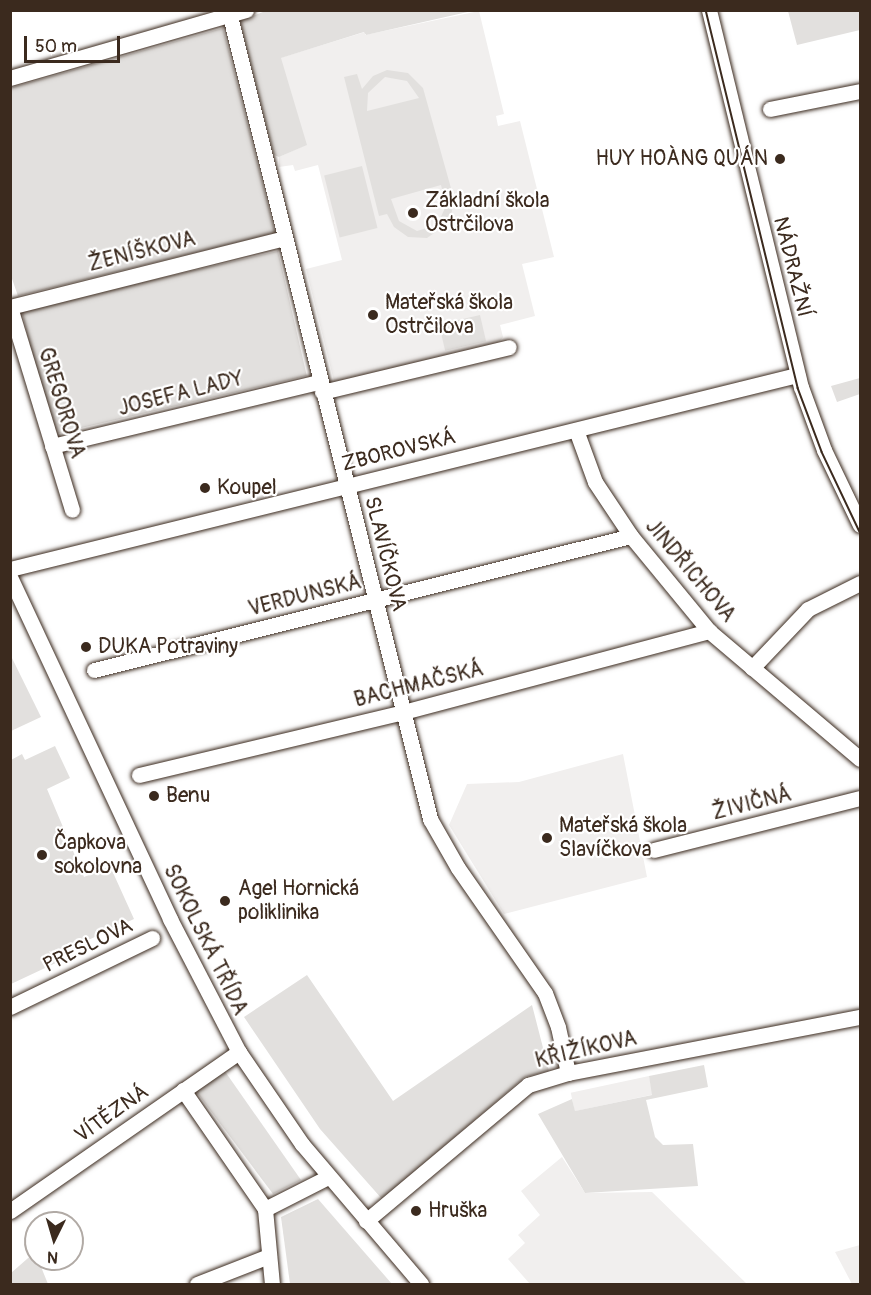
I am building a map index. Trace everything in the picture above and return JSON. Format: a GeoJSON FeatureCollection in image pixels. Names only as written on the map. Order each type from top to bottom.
{"type":"FeatureCollection","features":[{"type":"Feature","properties":{"kind":"street"},"geometry":{"type":"LineString","coordinates":[[10,78],[246,10]]}},
{"type":"Feature","properties":{"kind":"street","name":"NÁDRAŽNÍ"},"geometry":{"type":"LineString","coordinates":[[709,10],[797,375],[824,450],[861,525]]}},
{"type":"Feature","properties":{"kind":"street","name":"SLAVÍČKOVA"},"geometry":{"type":"LineString","coordinates":[[230,16],[320,387],[430,819],[496,924],[545,993],[558,1027],[568,1072]]}},
{"type":"Feature","properties":{"kind":"street"},"geometry":{"type":"LineString","coordinates":[[770,109],[861,91]]}},
{"type":"Feature","properties":{"kind":"street","name":"ŽENÍŠKOVA"},"geometry":{"type":"LineString","coordinates":[[10,307],[284,238]]}},
{"type":"Feature","properties":{"kind":"street","name":"GREGOROVA"},"geometry":{"type":"LineString","coordinates":[[10,307],[72,510]]}},
{"type":"Feature","properties":{"kind":"street","name":"JOSEFA LADY"},"geometry":{"type":"LineString","coordinates":[[52,446],[509,347]]}},
{"type":"Feature","properties":{"kind":"street","name":"ZBOROVSKÁ"},"geometry":{"type":"LineString","coordinates":[[10,569],[797,375]]}},
{"type":"Feature","properties":{"kind":"street","name":"JINDŘICHOVA"},"geometry":{"type":"LineString","coordinates":[[576,430],[595,482],[631,536],[709,631],[861,759]]}},
{"type":"Feature","properties":{"kind":"street","name":"VERDUNSKÁ"},"geometry":{"type":"LineString","coordinates":[[94,670],[631,536]]}},
{"type":"Feature","properties":{"kind":"street","name":"SOKOLSKÁ TŘÍDA"},"geometry":{"type":"LineString","coordinates":[[10,577],[170,919],[239,1052],[328,1177],[421,1284]]}},
{"type":"Feature","properties":{"kind":"street"},"geometry":{"type":"LineString","coordinates":[[752,668],[808,609],[861,584]]}},
{"type":"Feature","properties":{"kind":"street","name":"BACHMAČSKÁ"},"geometry":{"type":"LineString","coordinates":[[139,775],[403,712],[709,631]]}},
{"type":"Feature","properties":{"kind":"street","name":"ŽIVIČNÁ"},"geometry":{"type":"LineString","coordinates":[[654,850],[861,798]]}},
{"type":"Feature","properties":{"kind":"street","name":"PRESLOVA"},"geometry":{"type":"LineString","coordinates":[[10,1007],[152,939]]}},
{"type":"Feature","properties":{"kind":"street","name":"KŘIŽÍKOVA"},"geometry":{"type":"LineString","coordinates":[[366,1221],[528,1085],[568,1072],[861,1017]]}},
{"type":"Feature","properties":{"kind":"street","name":"VÍTĚZNÁ"},"geometry":{"type":"LineString","coordinates":[[10,1211],[239,1052]]}},
{"type":"Feature","properties":{"kind":"street"},"geometry":{"type":"LineString","coordinates":[[183,1090],[266,1209],[272,1284]]}},
{"type":"Feature","properties":{"kind":"street"},"geometry":{"type":"LineString","coordinates":[[266,1209],[328,1177]]}},
{"type":"Feature","properties":{"kind":"street"},"geometry":{"type":"LineString","coordinates":[[197,1284],[268,1256]]}},
{"type":"Feature","properties":{"kind":"shaded area"},"geometry":{"type":"Polygon","coordinates":[[[268,10],[472,11],[366,35],[364,32],[281,58],[307,145],[279,157],[274,155],[240,21],[268,10]]]}},
{"type":"Feature","properties":{"kind":"shaded area","name":"Základní škola Ostrčilova"},"geometry":{"type":"Polygon","coordinates":[[[479,11],[504,114],[496,116],[498,126],[520,121],[554,257],[522,264],[535,316],[500,325],[503,337],[497,345],[335,385],[306,269],[342,260],[318,165],[295,171],[293,165],[279,167],[279,157],[306,145],[280,58],[365,32],[365,35],[479,11]]]}},
{"type":"Feature","properties":{"kind":"shaded area"},"geometry":{"type":"Polygon","coordinates":[[[788,11],[860,11],[860,30],[797,45],[788,11]]]}},
{"type":"Feature","properties":{"kind":"shaded area"},"geometry":{"type":"Polygon","coordinates":[[[223,28],[275,233],[18,296],[10,273],[10,88],[223,28]]]}},
{"type":"Feature","properties":{"kind":"shaded area"},"geometry":{"type":"Polygon","coordinates":[[[387,70],[408,73],[423,88],[454,199],[450,222],[427,238],[408,237],[394,227],[387,214],[379,216],[344,77],[357,74],[362,89],[373,76],[387,70]],[[385,77],[368,93],[367,111],[419,98],[407,81],[385,77]],[[441,185],[391,199],[399,221],[417,231],[437,225],[446,206],[441,185]]]}},
{"type":"Feature","properties":{"kind":"shaded area"},"geometry":{"type":"Polygon","coordinates":[[[362,166],[377,228],[340,238],[324,175],[362,166]]]}},
{"type":"Feature","properties":{"kind":"shaded area"},"geometry":{"type":"Polygon","coordinates":[[[278,251],[307,376],[51,435],[22,310],[278,251]]]}},
{"type":"Feature","properties":{"kind":"shaded area"},"geometry":{"type":"Polygon","coordinates":[[[480,315],[486,341],[445,351],[439,324],[480,315]]]}},
{"type":"Feature","properties":{"kind":"shaded area"},"geometry":{"type":"Polygon","coordinates":[[[860,378],[860,394],[837,402],[831,386],[860,378]]]}},
{"type":"Feature","properties":{"kind":"shaded area"},"geometry":{"type":"Polygon","coordinates":[[[10,654],[41,717],[11,731],[10,731],[10,654]]]}},
{"type":"Feature","properties":{"kind":"shaded area","name":"Čapkova sokolovna"},"geometry":{"type":"Polygon","coordinates":[[[55,746],[70,778],[47,789],[84,877],[110,866],[134,919],[60,953],[60,961],[11,984],[11,760],[22,754],[25,760],[55,746]]]}},
{"type":"Feature","properties":{"kind":"shaded area","name":"Mateřská škola Slavíčkova"},"geometry":{"type":"Polygon","coordinates":[[[623,754],[647,877],[504,914],[449,825],[467,784],[519,782],[623,754]]]}},
{"type":"Feature","properties":{"kind":"shaded area"},"geometry":{"type":"Polygon","coordinates":[[[307,975],[393,1101],[532,1005],[549,1071],[525,1077],[382,1199],[320,1129],[244,1017],[307,975]]]}},
{"type":"Feature","properties":{"kind":"shaded area"},"geometry":{"type":"Polygon","coordinates":[[[704,1065],[708,1087],[646,1100],[655,1137],[663,1145],[693,1144],[698,1186],[585,1193],[538,1114],[572,1099],[575,1111],[652,1095],[649,1076],[704,1065]]]}},
{"type":"Feature","properties":{"kind":"shaded area"},"geometry":{"type":"Polygon","coordinates":[[[224,1070],[301,1180],[273,1194],[195,1090],[224,1070]]]}},
{"type":"Feature","properties":{"kind":"shaded area"},"geometry":{"type":"Polygon","coordinates":[[[649,1076],[653,1095],[575,1111],[571,1093],[649,1076]]]}},
{"type":"Feature","properties":{"kind":"shaded area"},"geometry":{"type":"Polygon","coordinates":[[[562,1157],[585,1193],[652,1192],[747,1284],[530,1284],[508,1259],[525,1243],[518,1235],[540,1215],[521,1191],[562,1157]]]}},
{"type":"Feature","properties":{"kind":"shaded area"},"geometry":{"type":"Polygon","coordinates":[[[318,1199],[392,1284],[290,1284],[281,1217],[318,1199]]]}},
{"type":"Feature","properties":{"kind":"shaded area"},"geometry":{"type":"Polygon","coordinates":[[[860,1245],[860,1284],[852,1284],[835,1252],[860,1245]]]}},
{"type":"Feature","properties":{"kind":"shaded area"},"geometry":{"type":"Polygon","coordinates":[[[24,1262],[24,1271],[43,1271],[48,1284],[11,1284],[11,1273],[24,1262]]]}},
{"type":"Feature","properties":{"kind":"tram line"},"geometry":{"type":"LineString","coordinates":[[706,10],[798,388],[822,452],[860,532]]}},
{"type":"Feature","properties":{"kind":"place","name":"HUY HOÀNG QUÁN"},"geometry":{"type":"Point","coordinates":[780,159]}},
{"type":"Feature","properties":{"kind":"place","name":"Základní škola Ostrčilova"},"geometry":{"type":"Point","coordinates":[413,213]}},
{"type":"Feature","properties":{"kind":"place","name":"Mateřská škola Ostrčilova"},"geometry":{"type":"Point","coordinates":[373,315]}},
{"type":"Feature","properties":{"kind":"place","name":"Koupel"},"geometry":{"type":"Point","coordinates":[205,488]}},
{"type":"Feature","properties":{"kind":"place","name":"DUKA Potraviny"},"geometry":{"type":"Point","coordinates":[86,647]}},
{"type":"Feature","properties":{"kind":"place","name":"Benu"},"geometry":{"type":"Point","coordinates":[154,796]}},
{"type":"Feature","properties":{"kind":"place","name":"Mateřská škola Slavíčkova"},"geometry":{"type":"Point","coordinates":[547,838]}},
{"type":"Feature","properties":{"kind":"place","name":"Čapkova sokolovna"},"geometry":{"type":"Point","coordinates":[42,855]}},
{"type":"Feature","properties":{"kind":"place","name":"Agel Hornická poliklinika"},"geometry":{"type":"Point","coordinates":[225,901]}},
{"type":"Feature","properties":{"kind":"place","name":"Hruška"},"geometry":{"type":"Point","coordinates":[416,1211]}}]}
